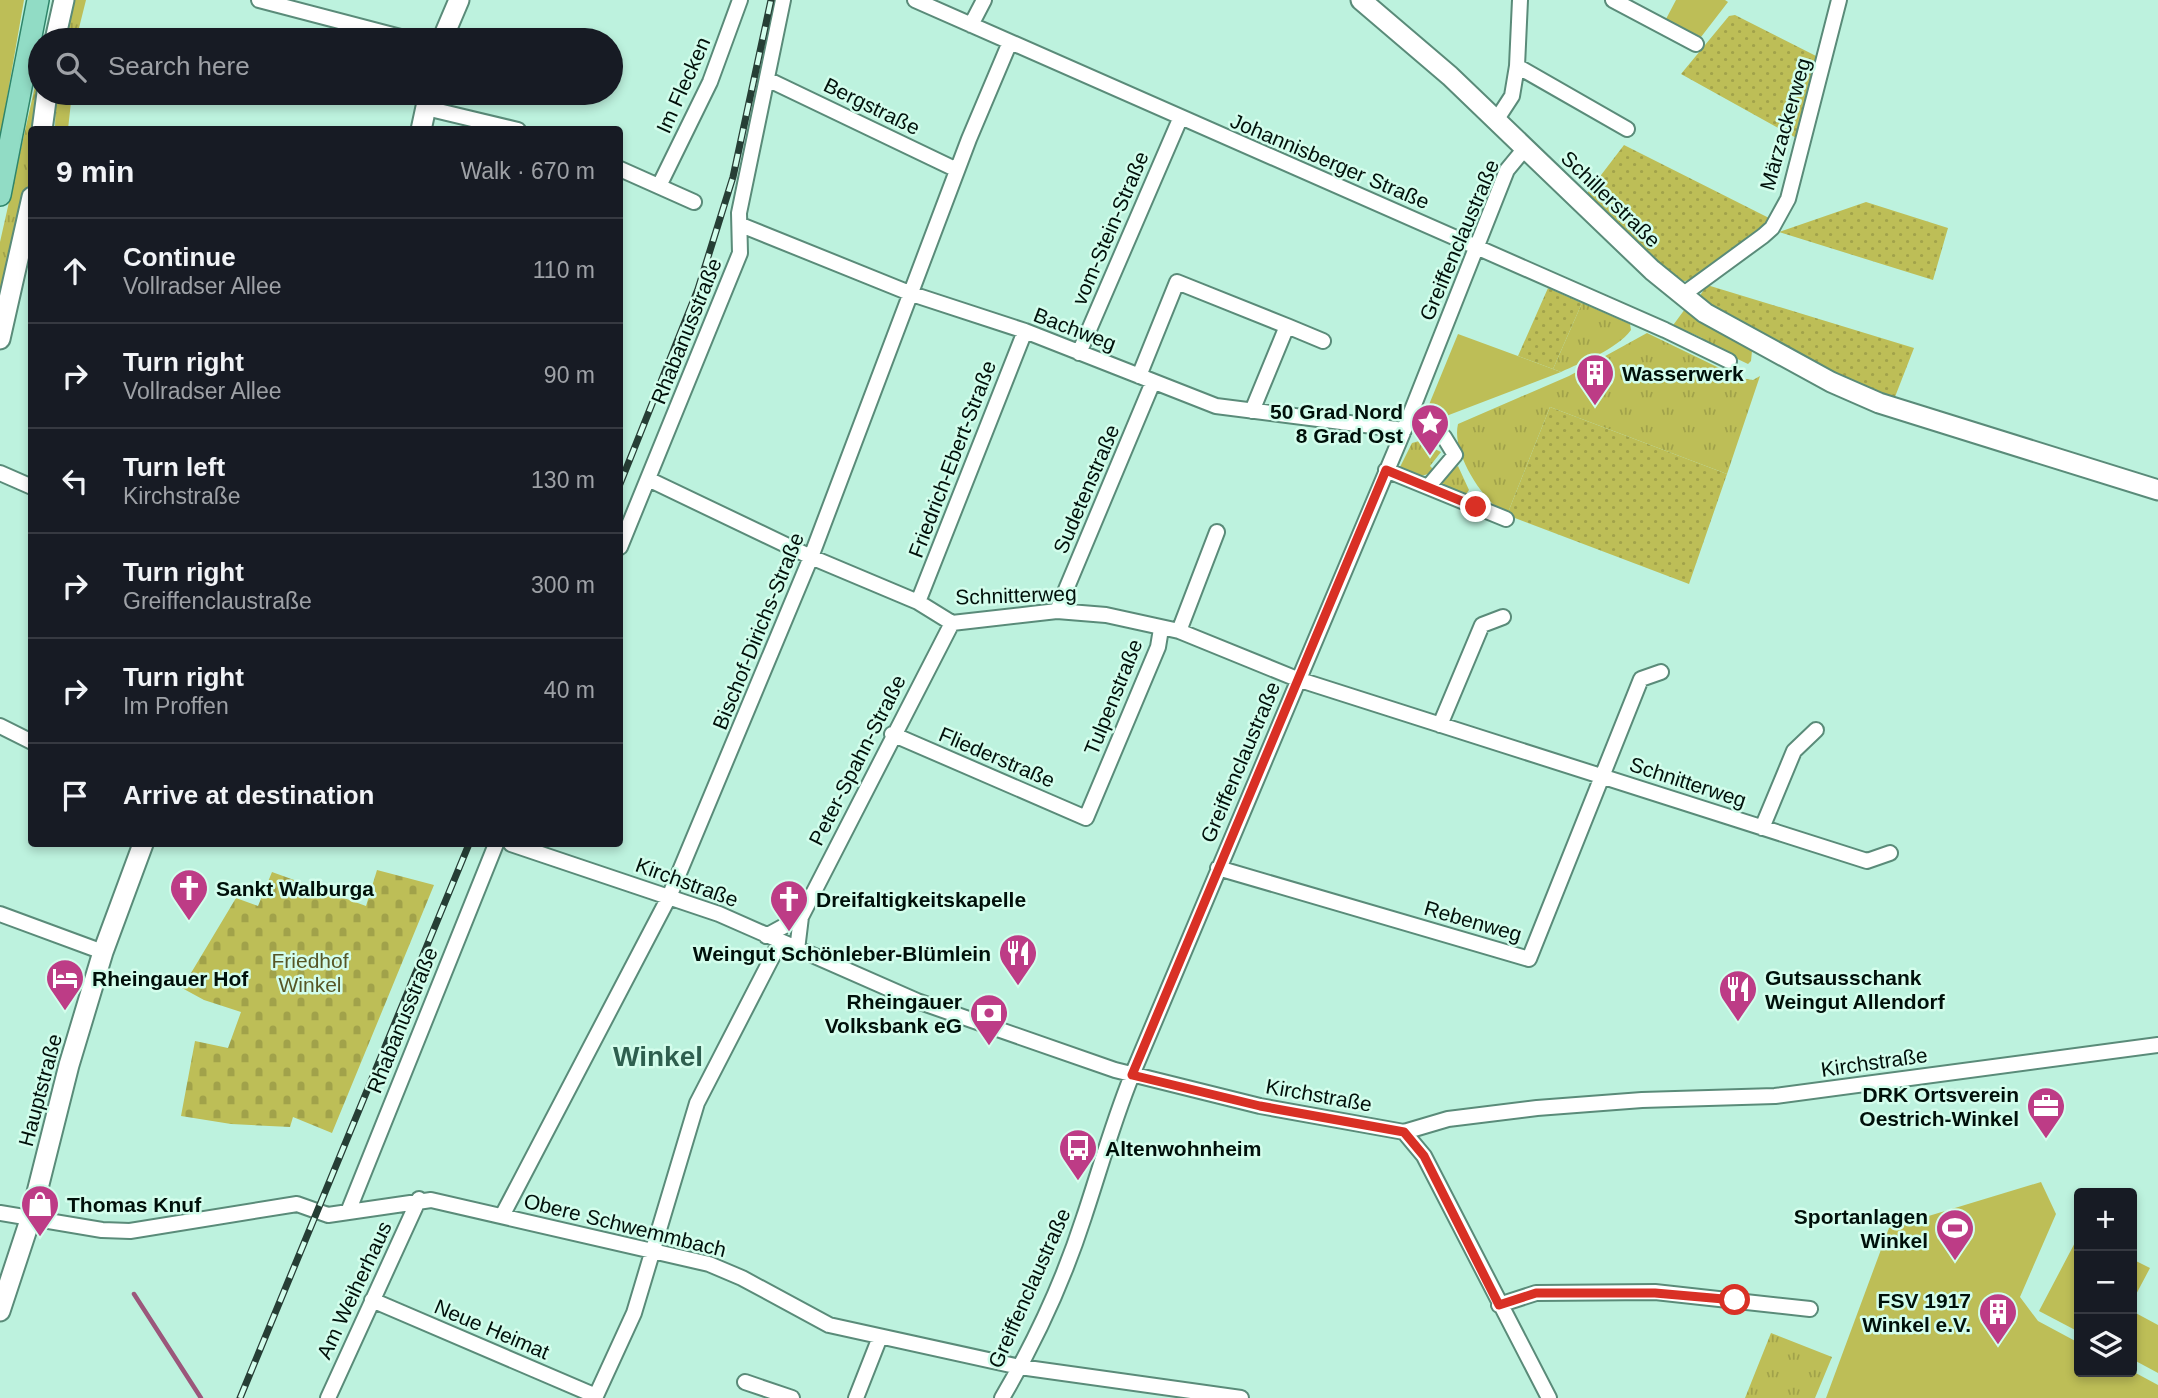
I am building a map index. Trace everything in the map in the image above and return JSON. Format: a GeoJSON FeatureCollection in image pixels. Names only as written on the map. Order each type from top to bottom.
{"type":"FeatureCollection","features":[{"type":"Feature","properties":{"kind":"main road"},"geometry":{"type":"LineString","coordinates":[[33,28],[38,0]]}},
{"type":"Feature","properties":{"kind":"main road"},"geometry":{"type":"LineString","coordinates":[[0,195],[28,51]]}},
{"type":"Feature","properties":{"kind":"street"},"geometry":{"type":"LineString","coordinates":[[58,28],[64,0]]}},
{"type":"Feature","properties":{"kind":"street"},"geometry":{"type":"LineString","coordinates":[[259,0],[366,28]]}},
{"type":"Feature","properties":{"kind":"street"},"geometry":{"type":"LineString","coordinates":[[447,28],[459,0]]}},
{"type":"Feature","properties":{"kind":"street","name":"Im Flecken"},"geometry":{"type":"LineString","coordinates":[[659,186],[710,82],[740,0]]}},
{"type":"Feature","properties":{"kind":"street","name":"Rhabanusstraße"},"geometry":{"type":"LineString","coordinates":[[623,540],[740,253],[739,213],[769,80],[783,0]]}},
{"type":"Feature","properties":{"kind":"street","name":"Johannisberger Straße"},"geometry":{"type":"LineString","coordinates":[[915,0],[1478,248],[1728,362]]}},
{"type":"Feature","properties":{"kind":"street"},"geometry":{"type":"LineString","coordinates":[[971,25],[984,0]]}},
{"type":"Feature","properties":{"kind":"street","name":"Schillerstraße"},"geometry":{"type":"LineString","coordinates":[[1361,0],[1497,120],[1681,296],[1728,326],[1856,393],[1911,415],[2158,490]]}},
{"type":"Feature","properties":{"kind":"street"},"geometry":{"type":"LineString","coordinates":[[1497,120],[1512,96],[1517,66],[1520,0]]}},
{"type":"Feature","properties":{"kind":"street"},"geometry":{"type":"LineString","coordinates":[[1614,0],[1696,44]]}},
{"type":"Feature","properties":{"kind":"street","name":"Märzackerweg"},"geometry":{"type":"LineString","coordinates":[[1681,296],[1763,236],[1788,199],[1839,0]]}},
{"type":"Feature","properties":{"kind":"street","name":"Bischof-Dirichs-Straße"},"geometry":{"type":"LineString","coordinates":[[502,1216],[669,897],[811,557],[957,170],[1010,42]]}},
{"type":"Feature","properties":{"kind":"street"},"geometry":{"type":"LineString","coordinates":[[1517,66],[1628,129]]}},
{"type":"Feature","properties":{"kind":"street","name":"Bergstraße"},"geometry":{"type":"LineString","coordinates":[[769,80],[957,170]]}},
{"type":"Feature","properties":{"kind":"street"},"geometry":{"type":"LineString","coordinates":[[43,126],[45,105]]}},
{"type":"Feature","properties":{"kind":"street"},"geometry":{"type":"LineString","coordinates":[[422,126],[427,105]]}},
{"type":"Feature","properties":{"kind":"street"},"geometry":{"type":"LineString","coordinates":[[443,105],[506,126]]}},
{"type":"Feature","properties":{"kind":"street","name":"vom-Stein-Straße"},"geometry":{"type":"LineString","coordinates":[[1079,353],[1180,119]]}},
{"type":"Feature","properties":{"kind":"street","name":"Greiffenclaustraße"},"geometry":{"type":"LineString","coordinates":[[1002,1398],[1020,1367],[1083,1220],[1110,1130],[1132,1075],[1406,424],[1507,170],[1526,147]]}},
{"type":"Feature","properties":{"kind":"street"},"geometry":{"type":"LineString","coordinates":[[623,170],[694,202]]}},
{"type":"Feature","properties":{"kind":"street","name":"Bachweg"},"geometry":{"type":"LineString","coordinates":[[741,225],[912,294],[1025,331],[1216,406],[1406,424]]}},
{"type":"Feature","properties":{"kind":"street"},"geometry":{"type":"LineString","coordinates":[[0,339],[26,247]]}},
{"type":"Feature","properties":{"kind":"street"},"geometry":{"type":"LineString","coordinates":[[1139,376],[1177,282],[1322,341]]}},
{"type":"Feature","properties":{"kind":"street"},"geometry":{"type":"LineString","coordinates":[[1252,411],[1287,326]]}},
{"type":"Feature","properties":{"kind":"street","name":"Friedrich-Ebert-Straße"},"geometry":{"type":"LineString","coordinates":[[918,602],[1025,331]]}},
{"type":"Feature","properties":{"kind":"street","name":"Sudetenstraße"},"geometry":{"type":"LineString","coordinates":[[1058,611],[1153,382]]}},
{"type":"Feature","properties":{"kind":"street"},"geometry":{"type":"LineString","coordinates":[[1406,424],[1444,437],[1455,455],[1428,487]]}},
{"type":"Feature","properties":{"kind":"street"},"geometry":{"type":"LineString","coordinates":[[1386,470],[1506,519]]}},
{"type":"Feature","properties":{"kind":"street"},"geometry":{"type":"LineString","coordinates":[[0,473],[28,485]]}},
{"type":"Feature","properties":{"kind":"street","name":"Schnitterweg"},"geometry":{"type":"LineString","coordinates":[[648,479],[811,557],[918,602],[952,622],[1058,611],[1106,615],[1179,631],[1297,679],[1867,861],[1890,853]]}},
{"type":"Feature","properties":{"kind":"street"},"geometry":{"type":"LineString","coordinates":[[1179,631],[1217,532]]}},
{"type":"Feature","properties":{"kind":"street"},"geometry":{"type":"LineString","coordinates":[[1440,725],[1482,625],[1503,617]]}},
{"type":"Feature","properties":{"kind":"street","name":"Peter-Spahn-Straße"},"geometry":{"type":"LineString","coordinates":[[797,950],[800,917],[952,622]]}},
{"type":"Feature","properties":{"kind":"street","name":"Tulpenstraße"},"geometry":{"type":"LineString","coordinates":[[1086,818],[1158,647],[1161,629]]}},
{"type":"Feature","properties":{"kind":"street","name":"Schnitterweg"},"geometry":{"type":"LineString","coordinates":[[1602,777],[1641,679],[1661,672]]}},
{"type":"Feature","properties":{"kind":"street"},"geometry":{"type":"LineString","coordinates":[[0,726],[28,740]]}},
{"type":"Feature","properties":{"kind":"street","name":"Schnitterweg"},"geometry":{"type":"LineString","coordinates":[[1762,828],[1794,751],[1816,730]]}},
{"type":"Feature","properties":{"kind":"street","name":"Fliederstraße"},"geometry":{"type":"LineString","coordinates":[[892,734],[1086,818]]}},
{"type":"Feature","properties":{"kind":"street","name":"Rebenweg"},"geometry":{"type":"LineString","coordinates":[[1218,868],[1529,959],[1602,777]]}},
{"type":"Feature","properties":{"kind":"street","name":"Hauptstraße"},"geometry":{"type":"LineString","coordinates":[[0,1311],[30,1220],[69,1065],[103,952],[142,847]]}},
{"type":"Feature","properties":{"kind":"street","name":"Rhabanusstraße"},"geometry":{"type":"LineString","coordinates":[[348,1212],[495,847]]}},
{"type":"Feature","properties":{"kind":"street","name":"Kirchstraße"},"geometry":{"type":"LineString","coordinates":[[520,847],[719,914],[797,950],[970,1022],[1132,1075],[1260,1106],[1404,1132],[1448,1119],[1537,1108],[1642,1100],[1775,1096],[2158,1045]]}},
{"type":"Feature","properties":{"kind":"street"},"geometry":{"type":"LineString","coordinates":[[0,914],[103,952]]}},
{"type":"Feature","properties":{"kind":"street"},"geometry":{"type":"LineString","coordinates":[[766,936],[800,917]]}},
{"type":"Feature","properties":{"kind":"street"},"geometry":{"type":"LineString","coordinates":[[595,1397],[634,1313],[650,1251],[697,1103],[780,942]]}},
{"type":"Feature","properties":{"kind":"street"},"geometry":{"type":"LineString","coordinates":[[1404,1132],[1424,1156],[1549,1398]]}},
{"type":"Feature","properties":{"kind":"street","name":"Obere Schwemmbach"},"geometry":{"type":"LineString","coordinates":[[0,1213],[30,1220],[130,1231],[297,1204],[328,1215],[419,1199],[721,1268],[829,1325],[1020,1367],[1241,1398]]}},
{"type":"Feature","properties":{"kind":"street","name":"Am Weiherhaus"},"geometry":{"type":"LineString","coordinates":[[328,1398],[419,1199]]}},
{"type":"Feature","properties":{"kind":"street"},"geometry":{"type":"LineString","coordinates":[[1499,1305],[1536,1293],[1655,1293],[1709,1296],[1810,1309]]}},
{"type":"Feature","properties":{"kind":"street","name":"Neue Heimat"},"geometry":{"type":"LineString","coordinates":[[372,1300],[595,1397]]}},
{"type":"Feature","properties":{"kind":"street"},"geometry":{"type":"LineString","coordinates":[[856,1398],[880,1337]]}},
{"type":"Feature","properties":{"kind":"street"},"geometry":{"type":"LineString","coordinates":[[745,1382],[792,1398]]}},
{"type":"Feature","properties":{"kind":"green space"},"geometry":{"type":"Polygon","coordinates":[[[0,0],[24,0],[0,138],[0,0]]]}},
{"type":"Feature","properties":{"kind":"green space"},"geometry":{"type":"Polygon","coordinates":[[[74,0],[86,0],[79,28],[67,28],[74,0]]]}},
{"type":"Feature","properties":{"kind":"green space"},"geometry":{"type":"Polygon","coordinates":[[[1676,0],[1728,2],[1701,37],[1666,19],[1676,0]]]}},
{"type":"Feature","properties":{"kind":"green space"},"geometry":{"type":"Polygon","coordinates":[[[1735,15],[1822,59],[1800,140],[1681,74],[1729,16],[1735,15]]]}},
{"type":"Feature","properties":{"kind":"green space"},"geometry":{"type":"Polygon","coordinates":[[[31,105],[39,105],[39,126],[28,126],[28,196],[1,287],[0,307],[0,242],[31,105]]]}},
{"type":"Feature","properties":{"kind":"green space"},"geometry":{"type":"Polygon","coordinates":[[[56,105],[71,105],[68,126],[55,126],[56,105]]]}},
{"type":"Feature","properties":{"kind":"green space"},"geometry":{"type":"Polygon","coordinates":[[[1624,145],[1771,219],[1693,280],[1676,282],[1585,196],[1624,145]]]}},
{"type":"Feature","properties":{"kind":"green space"},"geometry":{"type":"Polygon","coordinates":[[[1866,202],[1948,228],[1933,280],[1779,232],[1866,202]]]}},
{"type":"Feature","properties":{"kind":"green space"},"geometry":{"type":"Polygon","coordinates":[[[1707,285],[1914,348],[1893,402],[1741,326],[1699,297],[1707,285]]]}},
{"type":"Feature","properties":{"kind":"green space"},"geometry":{"type":"Polygon","coordinates":[[[1548,288],[1582,303],[1553,369],[1518,356],[1548,288]]]}},
{"type":"Feature","properties":{"kind":"green space"},"geometry":{"type":"Polygon","coordinates":[[[1582,303],[1630,324],[1631,330],[1617,344],[1561,372],[1553,369],[1582,303]]]}},
{"type":"Feature","properties":{"kind":"green space"},"geometry":{"type":"Polygon","coordinates":[[[1685,309],[1752,351],[1751,361],[1748,364],[1702,342],[1702,338],[1691,333],[1688,337],[1671,328],[1685,309]]]}},
{"type":"Feature","properties":{"kind":"green space"},"geometry":{"type":"Polygon","coordinates":[[[1647,333],[1740,378],[1753,380],[1760,376],[1727,474],[1550,407],[1507,515],[1498,509],[1479,488],[1464,462],[1459,448],[1458,424],[1569,376],[1647,333]]]}},
{"type":"Feature","properties":{"kind":"green space"},"geometry":{"type":"Polygon","coordinates":[[[1458,334],[1561,372],[1441,418],[1426,412],[1458,334]]]}},
{"type":"Feature","properties":{"kind":"green space"},"geometry":{"type":"Polygon","coordinates":[[[1550,407],[1727,474],[1689,584],[1507,515],[1550,407]]]}},
{"type":"Feature","properties":{"kind":"green space"},"geometry":{"type":"Polygon","coordinates":[[[1430,438],[1431,447],[1441,452],[1430,466],[1434,470],[1421,476],[1403,470],[1400,467],[1412,443],[1430,438]]]}},
{"type":"Feature","properties":{"kind":"green space"},"geometry":{"type":"Polygon","coordinates":[[[1458,466],[1469,490],[1464,497],[1438,487],[1449,472],[1458,466]]]}},
{"type":"Feature","properties":{"kind":"green space","name":"Friedhof Winkel"},"geometry":{"type":"Polygon","coordinates":[[[377,870],[434,885],[332,1133],[293,1117],[290,1127],[231,1124],[181,1116],[195,1041],[228,1048],[241,1012],[204,1000],[182,988],[236,898],[258,906],[272,872],[366,906],[377,870]]]}},
{"type":"Feature","properties":{"kind":"green space","name":"Sportanlagen Winkel"},"geometry":{"type":"Polygon","coordinates":[[[2041,1182],[2056,1214],[2020,1297],[2038,1321],[2074,1340],[2074,1377],[2137,1377],[2137,1374],[2158,1385],[2158,1398],[1826,1398],[1889,1228],[2041,1182]]]}},
{"type":"Feature","properties":{"kind":"green space"},"geometry":{"type":"Polygon","coordinates":[[[2074,1244],[2074,1329],[2039,1311],[2074,1244]]]}},
{"type":"Feature","properties":{"kind":"green space"},"geometry":{"type":"Polygon","coordinates":[[[2137,1262],[2150,1268],[2137,1293],[2137,1262]]]}},
{"type":"Feature","properties":{"kind":"green space"},"geometry":{"type":"Polygon","coordinates":[[[2137,1314],[2158,1325],[2158,1373],[2137,1362],[2137,1314]]]}},
{"type":"Feature","properties":{"kind":"green space"},"geometry":{"type":"Polygon","coordinates":[[[1771,1333],[1832,1357],[1815,1398],[1745,1398],[1771,1333]]]}},
{"type":"Feature","properties":{"kind":"waterway"},"geometry":{"type":"LineString","coordinates":[[134,1294],[201,1398]]}},
{"type":"Feature","properties":{"kind":"railway"},"geometry":{"type":"LineString","coordinates":[[623,476],[698,289],[733,177],[771,0]]}},
{"type":"Feature","properties":{"kind":"railway"},"geometry":{"type":"LineString","coordinates":[[240,1398],[468,847]]}},
{"type":"Feature","properties":{"kind":"place","name":"Wasserwerk"},"geometry":{"type":"Point","coordinates":[1595,407]}},
{"type":"Feature","properties":{"kind":"place","name":"50 Grad Nord 8 Grad Ost"},"geometry":{"type":"Point","coordinates":[1430,457]}},
{"type":"Feature","properties":{"kind":"place","name":"Sankt Walburga"},"geometry":{"type":"Point","coordinates":[189,922]}},
{"type":"Feature","properties":{"kind":"place","name":"Dreifaltigkeitskapelle"},"geometry":{"type":"Point","coordinates":[789,933]}},
{"type":"Feature","properties":{"kind":"place","name":"Weingut Schönleber-Blümlein"},"geometry":{"type":"Point","coordinates":[1018,987]}},
{"type":"Feature","properties":{"kind":"place","name":"Rheingauer Hof"},"geometry":{"type":"Point","coordinates":[65,1012]}},
{"type":"Feature","properties":{"kind":"place","name":"Gutsausschank Weingut Allendorf"},"geometry":{"type":"Point","coordinates":[1738,1023]}},
{"type":"Feature","properties":{"kind":"place","name":"Rheingauer Volksbank eG"},"geometry":{"type":"Point","coordinates":[989,1047]}},
{"type":"Feature","properties":{"kind":"place","name":"DRK Ortsverein Oestrich-Winkel"},"geometry":{"type":"Point","coordinates":[2046,1140]}},
{"type":"Feature","properties":{"kind":"place","name":"Altenwohnheim"},"geometry":{"type":"Point","coordinates":[1078,1182]}},
{"type":"Feature","properties":{"kind":"place","name":"Thomas Knuf"},"geometry":{"type":"Point","coordinates":[40,1238]}},
{"type":"Feature","properties":{"kind":"place","name":"Sportanlagen Winkel"},"geometry":{"type":"Point","coordinates":[1955,1262]}},
{"type":"Feature","properties":{"kind":"place","name":"FSV 1917 Winkel e.V."},"geometry":{"type":"Point","coordinates":[1998,1346]}},
{"type":"Feature","properties":{"kind":"district","name":"Winkel"},"geometry":{"type":"Point","coordinates":[658,1056]}},
{"type":"Feature","properties":{"kind":"route"},"geometry":{"type":"LineString","coordinates":[[1476,507],[1386,470],[1132,1075],[1260,1106],[1404,1132],[1424,1156],[1499,1305],[1522,1295],[1536,1293],[1655,1293],[1735,1300]]}}]}
